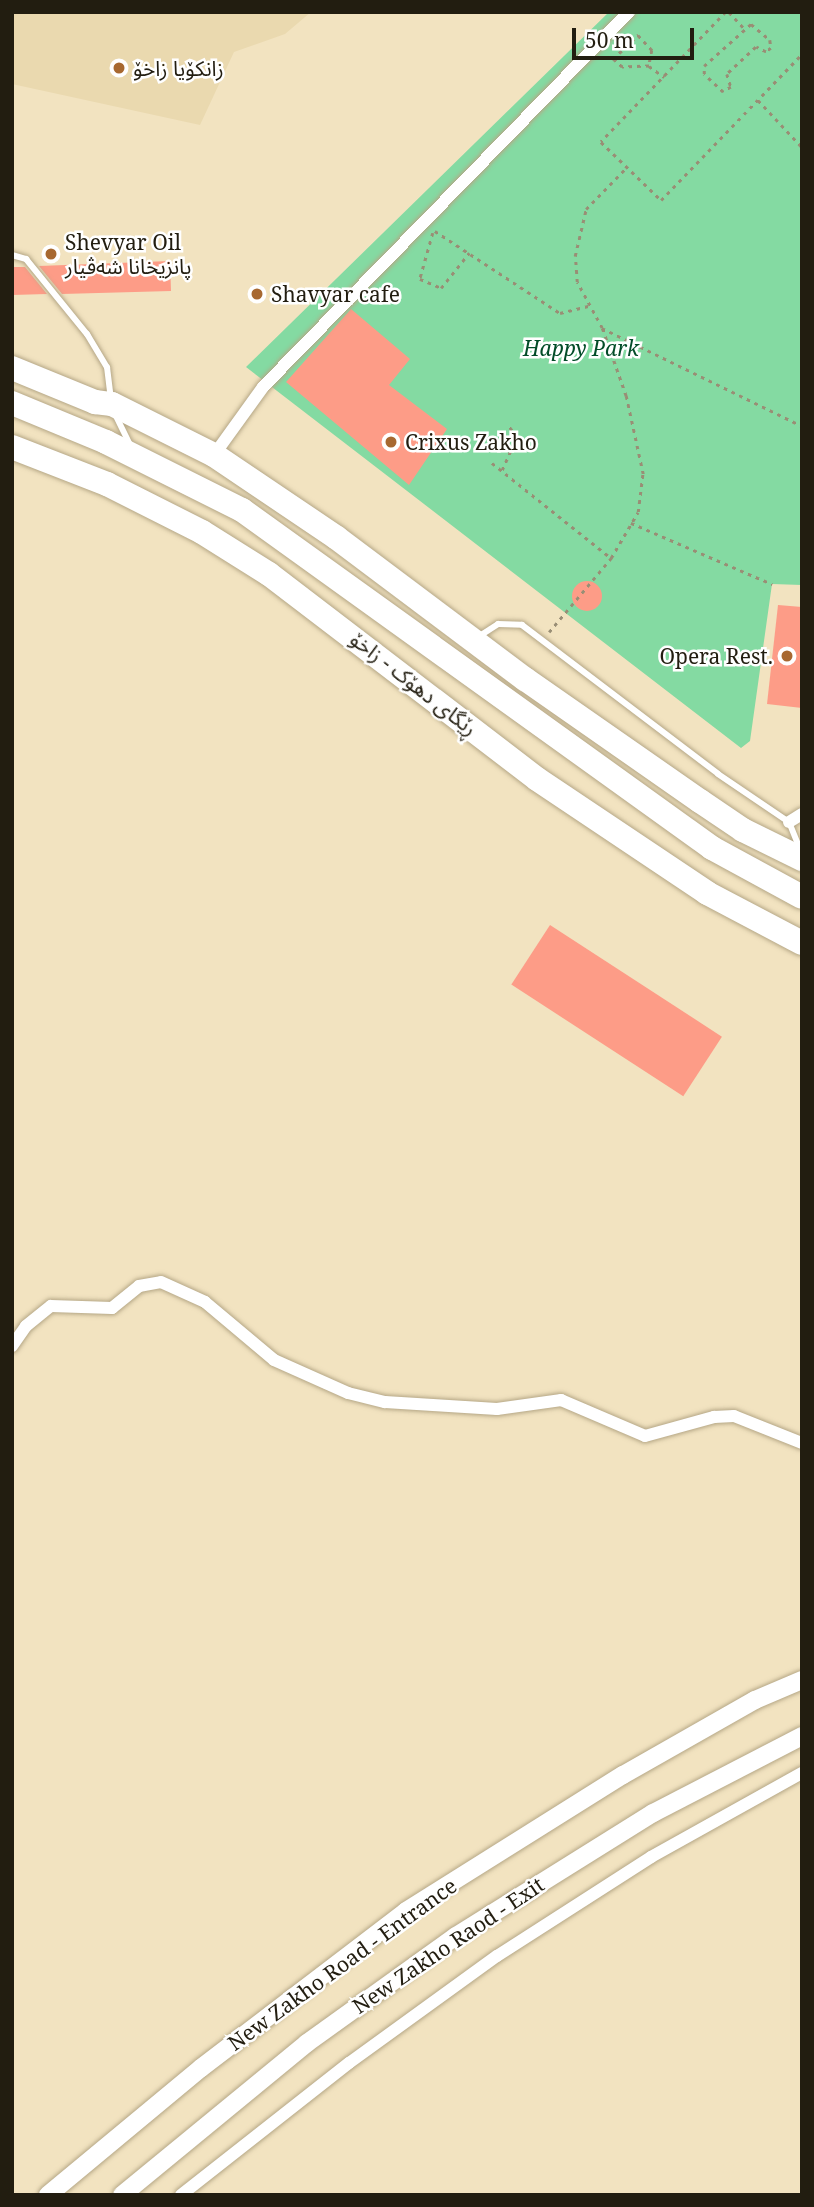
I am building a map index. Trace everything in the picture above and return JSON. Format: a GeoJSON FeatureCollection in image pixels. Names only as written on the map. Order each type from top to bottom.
{"type":"FeatureCollection","features":[{"type":"Feature","properties":{"kind":"highway"},"geometry":{"type":"LineString","coordinates":[[12,368],[95,402],[112,404],[214,455],[337,538],[474,640],[711,808],[802,856]]}},
{"type":"Feature","properties":{"kind":"highway","name":"ڕێگای دهۆک - زاخۆ"},"geometry":{"type":"LineString","coordinates":[[12,403],[140,459],[242,510],[712,848],[802,897]]}},
{"type":"Feature","properties":{"kind":"highway","name":"ڕێگای دهۆک - زاخۆ"},"geometry":{"type":"LineString","coordinates":[[12,447],[107,484],[247,560],[361,641],[537,779],[706,893],[802,943]]}},
{"type":"Feature","properties":{"kind":"main road","name":"New Zakho Road - Entrance"},"geometry":{"type":"LineString","coordinates":[[48,2195],[201,2068],[406,1911],[622,1775],[755,1700],[802,1680]]}},
{"type":"Feature","properties":{"kind":"main road","name":"New Zakho Raod - Exit"},"geometry":{"type":"LineString","coordinates":[[122,2195],[307,2043],[456,1936],[653,1814],[802,1736]]}},
{"type":"Feature","properties":{"kind":"street"},"geometry":{"type":"LineString","coordinates":[[214,455],[263,387],[629,12]]}},
{"type":"Feature","properties":{"kind":"street"},"geometry":{"type":"LineString","coordinates":[[789,822],[802,814]]}},
{"type":"Feature","properties":{"kind":"street"},"geometry":{"type":"LineString","coordinates":[[12,1346],[26,1326],[51,1306],[112,1308],[139,1286],[161,1282],[212,1307],[274,1360],[348,1393],[385,1402],[497,1409],[561,1401],[645,1436],[734,1416],[802,1443]]}},
{"type":"Feature","properties":{"kind":"street"},"geometry":{"type":"LineString","coordinates":[[181,2195],[348,2063],[497,1956],[651,1857],[802,1773]]}},
{"type":"Feature","properties":{"kind":"lane"},"geometry":{"type":"LineString","coordinates":[[12,255],[26,259],[87,334],[107,367],[112,404],[119,429],[140,459]]}},
{"type":"Feature","properties":{"kind":"lane"},"geometry":{"type":"LineString","coordinates":[[474,640],[498,624],[522,625],[718,774],[789,822],[802,856]]}},
{"type":"Feature","properties":{"kind":"path"},"geometry":{"type":"LineString","coordinates":[[746,30],[728,12],[601,142],[661,200],[802,54]]}},
{"type":"Feature","properties":{"kind":"path"},"geometry":{"type":"LineString","coordinates":[[756,25],[772,46],[766,52],[756,47],[727,74],[731,86],[723,92],[704,74],[704,66],[746,30],[756,25]]}},
{"type":"Feature","properties":{"kind":"path"},"geometry":{"type":"LineString","coordinates":[[649,66],[653,50],[638,35],[613,59],[622,67],[649,66],[664,77]]}},
{"type":"Feature","properties":{"kind":"path"},"geometry":{"type":"LineString","coordinates":[[758,100],[802,147]]}},
{"type":"Feature","properties":{"kind":"path"},"geometry":{"type":"LineString","coordinates":[[542,640],[611,558],[638,512],[643,474],[626,396],[602,328],[577,282],[578,233],[586,209],[627,167]]}},
{"type":"Feature","properties":{"kind":"path"},"geometry":{"type":"LineString","coordinates":[[469,253],[441,288],[420,279],[434,230],[469,253],[560,313],[589,306]]}},
{"type":"Feature","properties":{"kind":"path"},"geometry":{"type":"LineString","coordinates":[[602,328],[802,426]]}},
{"type":"Feature","properties":{"kind":"path"},"geometry":{"type":"LineString","coordinates":[[502,470],[517,437],[509,427]]}},
{"type":"Feature","properties":{"kind":"path"},"geometry":{"type":"LineString","coordinates":[[492,463],[611,558]]}},
{"type":"Feature","properties":{"kind":"path"},"geometry":{"type":"LineString","coordinates":[[631,523],[772,584]]}},
{"type":"Feature","properties":{"kind":"shaded area","name":"زانکۆیا زاخۆ"},"geometry":{"type":"Polygon","coordinates":[[[12,12],[311,12],[285,34],[234,52],[200,125],[12,84],[12,12]]]}},
{"type":"Feature","properties":{"kind":"green space","name":"Happy Park"},"geometry":{"type":"Polygon","coordinates":[[[609,12],[802,12],[802,585],[772,584],[750,741],[741,748],[246,367],[609,12]]]}},
{"type":"Feature","properties":{"kind":"building"},"geometry":{"type":"Polygon","coordinates":[[[170,261],[171,291],[62,294],[39,266],[170,261]]]}},
{"type":"Feature","properties":{"kind":"building"},"geometry":{"type":"Polygon","coordinates":[[[12,267],[25,267],[47,294],[12,295],[12,267]]]}},
{"type":"Feature","properties":{"kind":"building"},"geometry":{"type":"Polygon","coordinates":[[[351,309],[410,359],[389,385],[447,429],[409,485],[286,382],[351,309]]]}},
{"type":"Feature","properties":{"kind":"building"},"geometry":{"type":"Polygon","coordinates":[[[587,581],[598,585],[602,596],[598,607],[587,611],[576,607],[572,596],[576,585],[587,581]]]}},
{"type":"Feature","properties":{"kind":"building","name":"Opera Rest."},"geometry":{"type":"Polygon","coordinates":[[[778,605],[802,607],[802,708],[767,704],[778,605]]]}},
{"type":"Feature","properties":{"kind":"building"},"geometry":{"type":"Polygon","coordinates":[[[550,925],[722,1037],[683,1096],[511,985],[550,925]]]}},
{"type":"Feature","properties":{"kind":"place","name":"زانکۆیا زاخۆ"},"geometry":{"type":"Point","coordinates":[119,68]}},
{"type":"Feature","properties":{"kind":"place","name":"Shevyar Oil پانزيخانا شەڤيار"},"geometry":{"type":"Point","coordinates":[51,254]}},
{"type":"Feature","properties":{"kind":"place","name":"Shavyar cafe"},"geometry":{"type":"Point","coordinates":[257,294]}},
{"type":"Feature","properties":{"kind":"place","name":"Crixus Zakho"},"geometry":{"type":"Point","coordinates":[391,442]}},
{"type":"Feature","properties":{"kind":"place","name":"Opera Rest."},"geometry":{"type":"Point","coordinates":[787,656]}}]}
